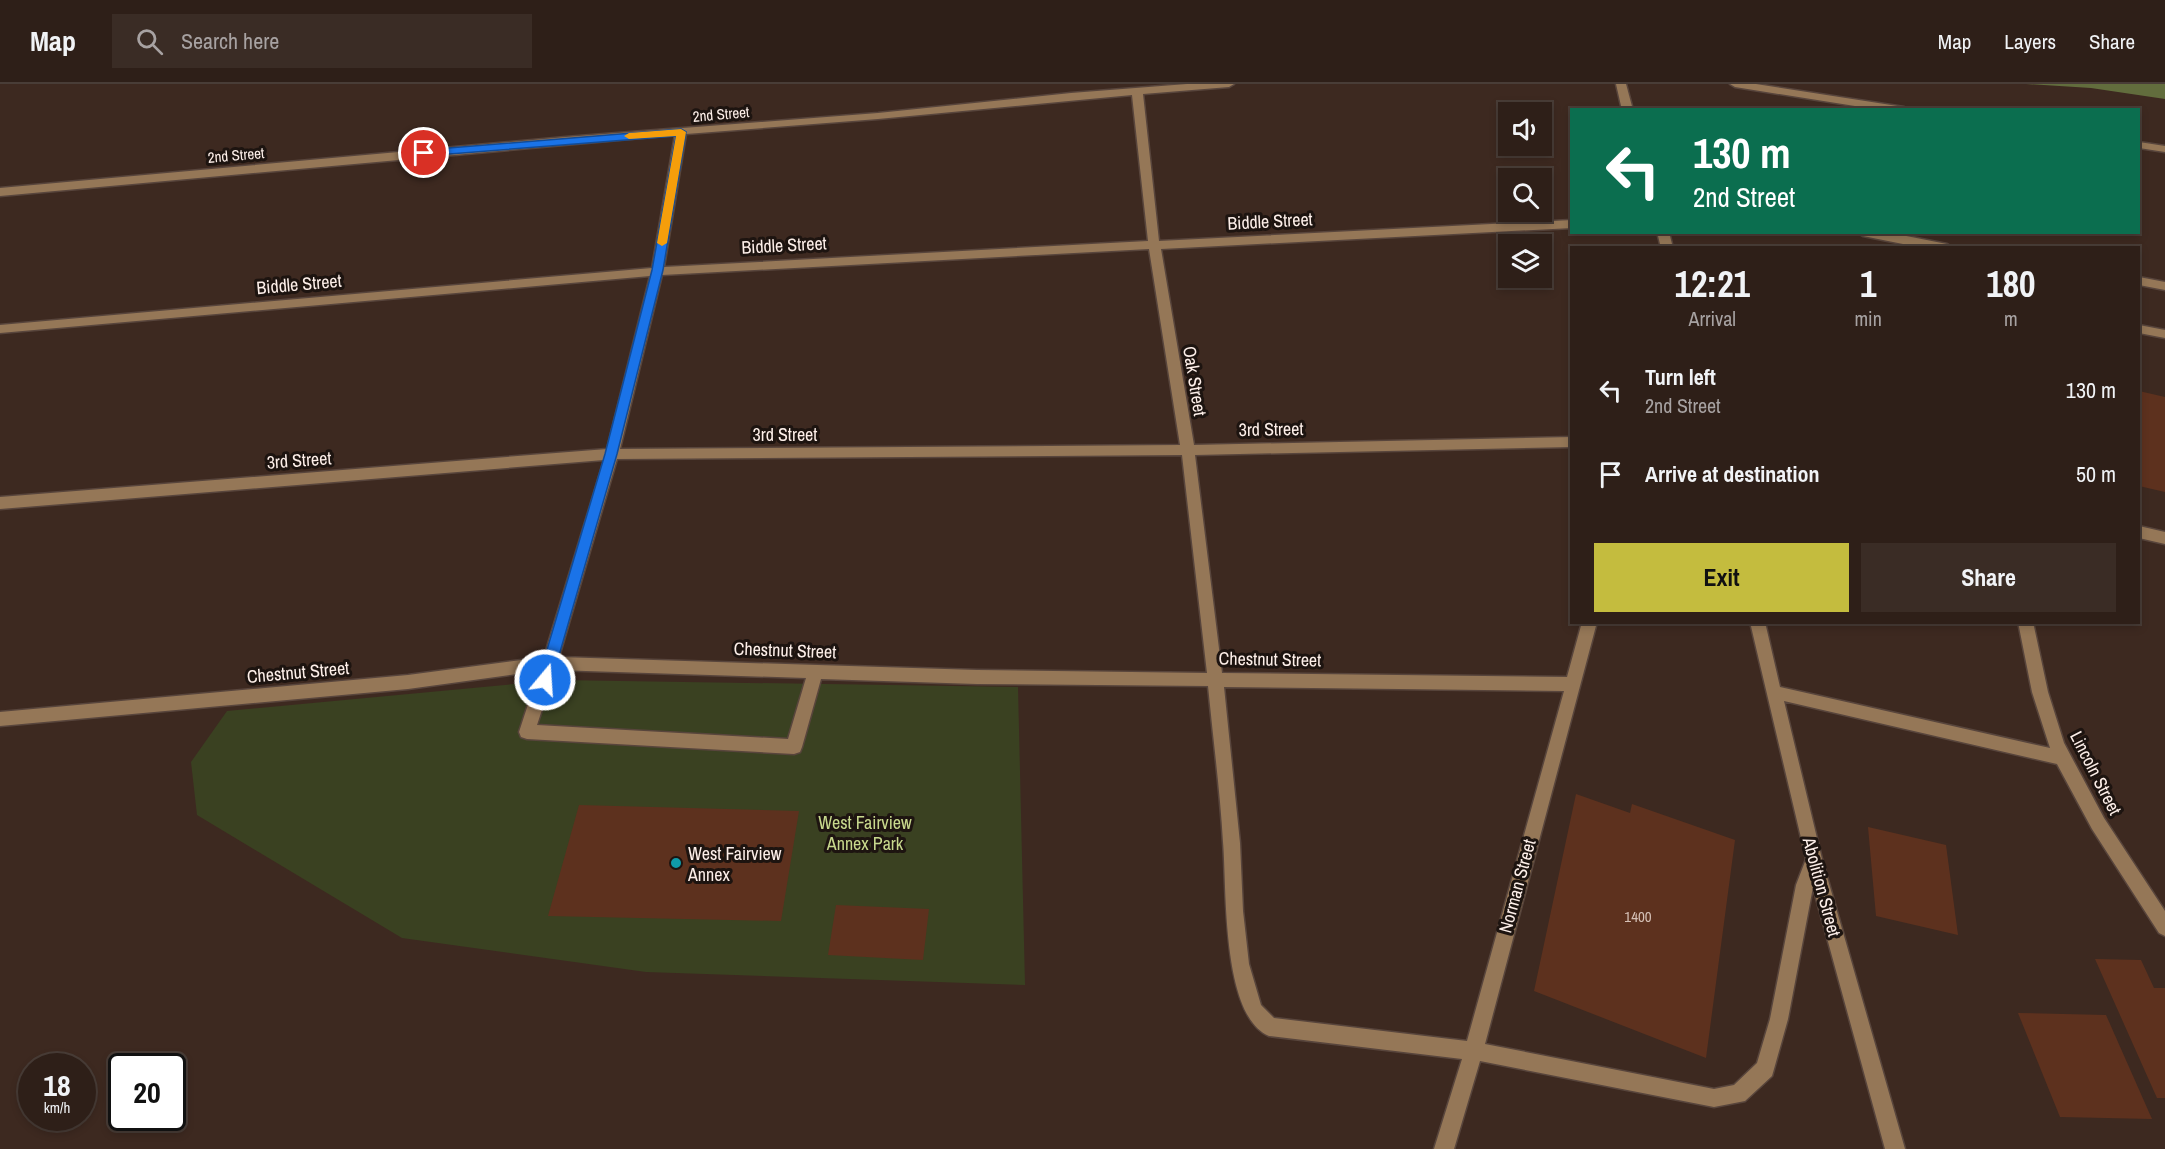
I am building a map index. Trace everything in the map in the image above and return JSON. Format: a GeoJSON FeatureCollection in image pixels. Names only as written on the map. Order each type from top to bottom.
{"type":"FeatureCollection","features":[{"type":"Feature","properties":{"kind":"street","name":"2nd Street"},"geometry":{"type":"LineString","coordinates":[[0,192],[566,140],[1228,84]]}},
{"type":"Feature","properties":{"kind":"street"},"geometry":{"type":"LineString","coordinates":[[1621,84],[1627,108]]}},
{"type":"Feature","properties":{"kind":"street"},"geometry":{"type":"LineString","coordinates":[[1735,84],[1891,108]]}},
{"type":"Feature","properties":{"kind":"street","name":"Oak Street"},"geometry":{"type":"LineString","coordinates":[[1137,91],[1154,245],[1188,450],[1215,678],[1232,843],[1234,910],[1240,964],[1254,1010],[1269,1027],[1474,1051],[1714,1098],[1738,1094],[1765,1069],[1779,1019],[1805,885],[1814,859]]}},
{"type":"Feature","properties":{"kind":"street"},"geometry":{"type":"LineString","coordinates":[[681,132],[657,270],[611,454],[550,663],[527,732],[794,747],[816,670]]}},
{"type":"Feature","properties":{"kind":"street"},"geometry":{"type":"LineString","coordinates":[[2140,146],[2165,149]]}},
{"type":"Feature","properties":{"kind":"street","name":"Biddle Street"},"geometry":{"type":"LineString","coordinates":[[0,329],[657,270],[1570,224]]}},
{"type":"Feature","properties":{"kind":"street"},"geometry":{"type":"LineString","coordinates":[[1874,234],[1937,246]]}},
{"type":"Feature","properties":{"kind":"street"},"geometry":{"type":"LineString","coordinates":[[2140,281],[2165,286]]}},
{"type":"Feature","properties":{"kind":"street"},"geometry":{"type":"LineString","coordinates":[[2140,330],[2165,334]]}},
{"type":"Feature","properties":{"kind":"street","name":"3rd Street"},"geometry":{"type":"LineString","coordinates":[[0,503],[611,454],[1188,450],[1570,442]]}},
{"type":"Feature","properties":{"kind":"street"},"geometry":{"type":"LineString","coordinates":[[2140,532],[2165,538]]}},
{"type":"Feature","properties":{"kind":"street","name":"Norman Street"},"geometry":{"type":"LineString","coordinates":[[1444,1149],[1474,1051],[1571,684],[1589,624]]}},
{"type":"Feature","properties":{"kind":"street","name":"Abolition Street"},"geometry":{"type":"LineString","coordinates":[[1758,624],[1814,859],[1895,1149]]}},
{"type":"Feature","properties":{"kind":"street","name":"Lincoln Street"},"geometry":{"type":"LineString","coordinates":[[2025,624],[2037,683],[2062,758],[2106,836],[2165,927]]}},
{"type":"Feature","properties":{"kind":"street","name":"Chestnut Street"},"geometry":{"type":"LineString","coordinates":[[0,719],[408,682],[550,663],[977,677],[1215,678],[1571,684]]}},
{"type":"Feature","properties":{"kind":"street"},"geometry":{"type":"LineString","coordinates":[[1773,692],[2062,758]]}},
{"type":"Feature","properties":{"kind":"green space"},"geometry":{"type":"Polygon","coordinates":[[[2026,84],[2165,84],[2165,99],[2091,88],[2026,84]]]}},
{"type":"Feature","properties":{"kind":"green space","name":"West Fairview Annex Park"},"geometry":{"type":"Polygon","coordinates":[[[557,680],[1018,687],[1025,985],[646,972],[402,938],[197,815],[191,762],[227,711],[557,680]]]}},
{"type":"Feature","properties":{"kind":"building"},"geometry":{"type":"Polygon","coordinates":[[[2140,391],[2165,397],[2165,492],[2140,486],[2140,391]]]}},
{"type":"Feature","properties":{"kind":"building"},"geometry":{"type":"Polygon","coordinates":[[[1576,794],[1630,813],[1632,804],[1735,840],[1706,1058],[1534,991],[1576,794]]]}},
{"type":"Feature","properties":{"kind":"building","name":"West Fairview Annex"},"geometry":{"type":"Polygon","coordinates":[[[579,805],[799,811],[781,921],[548,916],[579,805]]]}},
{"type":"Feature","properties":{"kind":"building"},"geometry":{"type":"Polygon","coordinates":[[[1868,827],[1946,845],[1958,935],[1876,916],[1868,827]]]}},
{"type":"Feature","properties":{"kind":"building"},"geometry":{"type":"Polygon","coordinates":[[[836,905],[929,909],[923,960],[828,955],[836,905]]]}},
{"type":"Feature","properties":{"kind":"building"},"geometry":{"type":"Polygon","coordinates":[[[2095,959],[2141,960],[2154,988],[2165,988],[2165,1098],[2157,1098],[2095,959]]]}},
{"type":"Feature","properties":{"kind":"building"},"geometry":{"type":"Polygon","coordinates":[[[2018,1013],[2106,1015],[2152,1119],[2060,1117],[2018,1013]]]}},
{"type":"Feature","properties":{"kind":"slow traffic"},"geometry":{"type":"LineString","coordinates":[[629,136],[681,132],[662,243]]}},
{"type":"Feature","properties":{"kind":"place","name":"West Fairview Annex"},"geometry":{"type":"Point","coordinates":[676,863]}},
{"type":"Feature","properties":{"kind":"route"},"geometry":{"type":"LineString","coordinates":[[424,153],[681,132],[657,270],[611,454],[545,680]]}}]}
